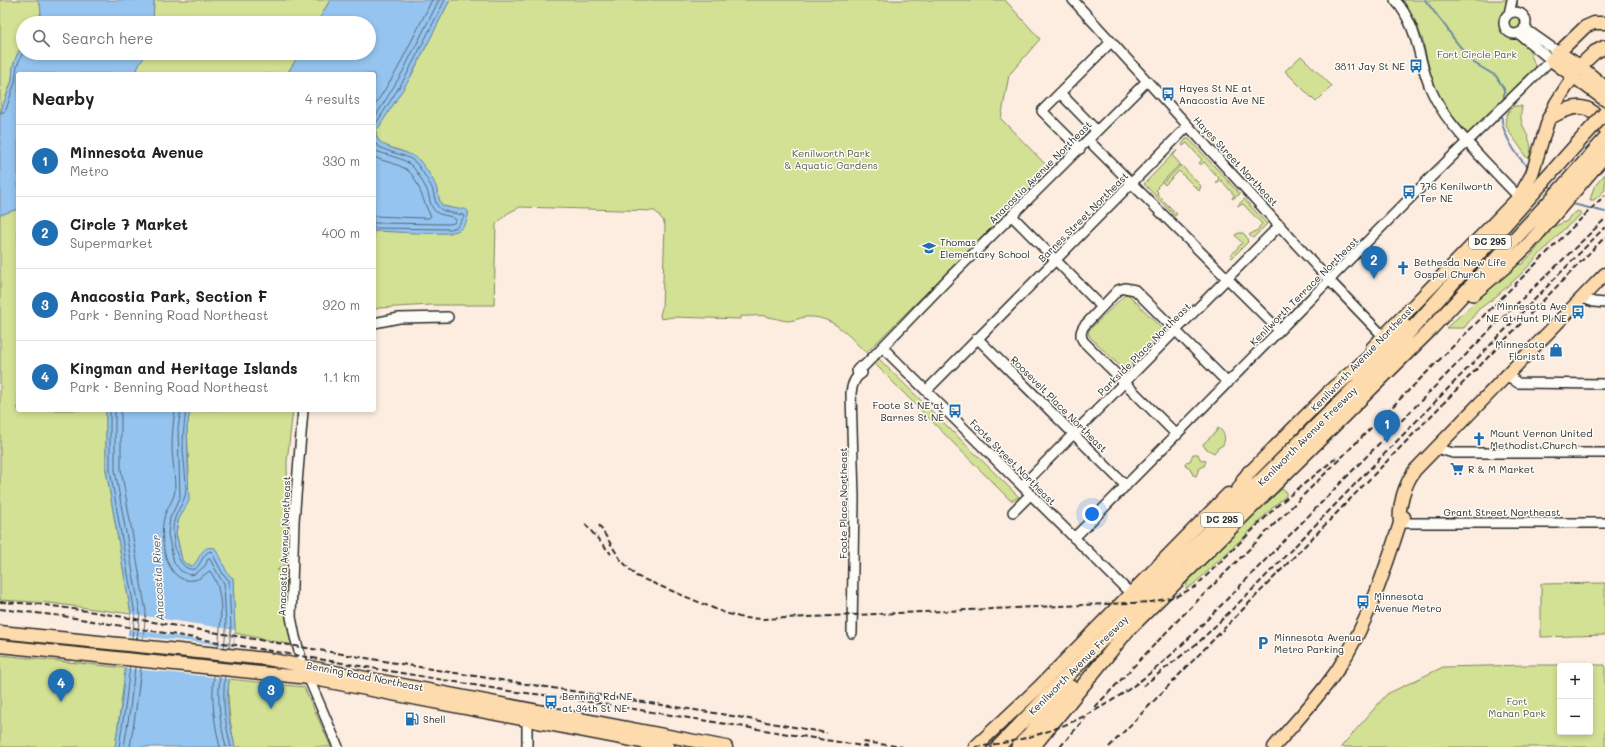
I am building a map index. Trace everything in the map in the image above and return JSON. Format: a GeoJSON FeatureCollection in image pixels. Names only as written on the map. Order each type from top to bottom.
{"type":"FeatureCollection","features":[{"type":"Feature","properties":{"kind":"highway"},"geometry":{"type":"LineString","coordinates":[[1577,72],[1595,52],[1605,47]]}},
{"type":"Feature","properties":{"kind":"highway"},"geometry":{"type":"LineString","coordinates":[[1549,118],[1566,109],[1576,107],[1582,108],[1592,111],[1599,118],[1605,130]]}},
{"type":"Feature","properties":{"kind":"highway","name":"Kenilworth Avenue Freeway"},"geometry":{"type":"LineString","coordinates":[[998,747],[1178,562],[1380,363],[1445,292],[1532,187],[1554,171],[1605,113]]}},
{"type":"Feature","properties":{"kind":"highway"},"geometry":{"type":"LineString","coordinates":[[1601,154],[1605,139]]}},
{"type":"Feature","properties":{"kind":"highway","name":"Kenilworth Avenue Freeway"},"geometry":{"type":"LineString","coordinates":[[1033,747],[1128,630],[1429,331],[1507,265],[1528,245],[1554,206],[1601,154]]}},
{"type":"Feature","properties":{"kind":"highway"},"geometry":{"type":"LineString","coordinates":[[1329,392],[1445,292]]}},
{"type":"Feature","properties":{"kind":"highway"},"geometry":{"type":"LineString","coordinates":[[1178,562],[1237,492],[1250,472]]}},
{"type":"Feature","properties":{"kind":"highway"},"geometry":{"type":"LineString","coordinates":[[1018,747],[1087,670],[1128,630]]}},
{"type":"Feature","properties":{"kind":"main road"},"geometry":{"type":"LineString","coordinates":[[1605,23],[1594,23],[1585,26],[1554,56],[1577,72],[1605,87]]}},
{"type":"Feature","properties":{"kind":"main road"},"geometry":{"type":"LineString","coordinates":[[1577,72],[1605,100]]}},
{"type":"Feature","properties":{"kind":"main road","name":"Kenilworth Avenue Northeast"},"geometry":{"type":"LineString","coordinates":[[979,745],[1039,687],[1519,197],[1532,187],[1538,157],[1549,118],[1556,103],[1577,72]]}},
{"type":"Feature","properties":{"kind":"main road"},"geometry":{"type":"LineString","coordinates":[[1274,747],[1334,676],[1351,648],[1385,568],[1400,523],[1399,513],[1411,475],[1605,274]]}},
{"type":"Feature","properties":{"kind":"main road","name":"Benning Road Northeast"},"geometry":{"type":"LineString","coordinates":[[0,632],[267,658],[304,664],[668,747]]}},
{"type":"Feature","properties":{"kind":"main road","name":"Benning Road Northeast"},"geometry":{"type":"LineString","coordinates":[[0,646],[309,678],[726,747]]}},
{"type":"Feature","properties":{"kind":"street","name":"Hayes Street Northeast"},"geometry":{"type":"LineString","coordinates":[[1073,0],[1329,280],[1384,336]]}},
{"type":"Feature","properties":{"kind":"street"},"geometry":{"type":"LineString","coordinates":[[1395,0],[1414,30],[1424,72],[1434,98],[1450,122],[1467,142],[1519,197]]}},
{"type":"Feature","properties":{"kind":"street"},"geometry":{"type":"LineString","coordinates":[[1512,0],[1509,14],[1504,22],[1506,29],[1511,33],[1521,30],[1525,25],[1524,18],[1519,13],[1516,0]]}},
{"type":"Feature","properties":{"kind":"street"},"geometry":{"type":"LineString","coordinates":[[1509,14],[1519,13]]}},
{"type":"Feature","properties":{"kind":"street"},"geometry":{"type":"LineString","coordinates":[[1521,30],[1554,56]]}},
{"type":"Feature","properties":{"kind":"street"},"geometry":{"type":"LineString","coordinates":[[1080,149],[1042,111],[1111,42]]}},
{"type":"Feature","properties":{"kind":"street","name":"Kenilworth Terrace Northeast"},"geometry":{"type":"LineString","coordinates":[[1074,538],[1279,330],[1554,56]]}},
{"type":"Feature","properties":{"kind":"street","name":"Anacostia Avenue Northeast"},"geometry":{"type":"LineString","coordinates":[[882,347],[1148,81]]}},
{"type":"Feature","properties":{"kind":"street"},"geometry":{"type":"LineString","coordinates":[[1060,93],[1097,131]]}},
{"type":"Feature","properties":{"kind":"street","name":"Barnes Street Northeast"},"geometry":{"type":"LineString","coordinates":[[926,391],[1188,126]]}},
{"type":"Feature","properties":{"kind":"street"},"geometry":{"type":"LineString","coordinates":[[1088,140],[1279,330]]}},
{"type":"Feature","properties":{"kind":"street"},"geometry":{"type":"LineString","coordinates":[[1012,216],[1102,307]]}},
{"type":"Feature","properties":{"kind":"street","name":"Parkside Place Northeast"},"geometry":{"type":"LineString","coordinates":[[1022,486],[1280,225]]}},
{"type":"Feature","properties":{"kind":"street"},"geometry":{"type":"LineString","coordinates":[[1176,435],[1084,342],[1081,332],[1084,326],[1102,307],[1121,289],[1132,289],[1228,383]]}},
{"type":"Feature","properties":{"kind":"street"},"geometry":{"type":"LineString","coordinates":[[1582,298],[1594,302],[1605,303]]}},
{"type":"Feature","properties":{"kind":"street"},"geometry":{"type":"LineString","coordinates":[[376,323],[400,318],[448,318]]}},
{"type":"Feature","properties":{"kind":"street","name":"Roosevelt Place Northeast"},"geometry":{"type":"LineString","coordinates":[[977,338],[1126,486]]}},
{"type":"Feature","properties":{"kind":"street","name":"Foote Place Northeast"},"geometry":{"type":"LineString","coordinates":[[852,633],[854,492],[852,386],[858,375],[864,372],[864,366],[882,347]]}},
{"type":"Feature","properties":{"kind":"street","name":"Foote Street Northeast"},"geometry":{"type":"LineString","coordinates":[[882,347],[1130,593]]}},
{"type":"Feature","properties":{"kind":"street"},"geometry":{"type":"LineString","coordinates":[[1507,376],[1518,383],[1605,384]]}},
{"type":"Feature","properties":{"kind":"street","name":"Anacostia Avenue Northeast"},"geometry":{"type":"LineString","coordinates":[[303,412],[294,520],[291,613],[295,637],[304,664],[338,747]]}},
{"type":"Feature","properties":{"kind":"street"},"geometry":{"type":"LineString","coordinates":[[1436,448],[1452,453],[1605,453]]}},
{"type":"Feature","properties":{"kind":"street"},"geometry":{"type":"LineString","coordinates":[[1013,512],[1030,495]]}},
{"type":"Feature","properties":{"kind":"street","name":"Grant Street Northeast"},"geometry":{"type":"LineString","coordinates":[[1400,523],[1605,523]]}},
{"type":"Feature","properties":{"kind":"street"},"geometry":{"type":"LineString","coordinates":[[527,714],[527,747]]}},
{"type":"Feature","properties":{"kind":"green space"},"geometry":{"type":"Polygon","coordinates":[[[0,0],[36,0],[40,4],[41,13],[40,16],[16,16],[16,58],[13,66],[12,80],[0,114],[0,0]]]}},
{"type":"Feature","properties":{"kind":"green space"},"geometry":{"type":"Polygon","coordinates":[[[154,0],[330,0],[321,16],[153,16],[154,0]]]}},
{"type":"Feature","properties":{"kind":"green space","name":"Kenilworth Park & Aquatic Gardens"},"geometry":{"type":"Polygon","coordinates":[[[450,0],[1005,0],[1040,39],[1009,75],[1001,119],[1050,169],[866,353],[846,333],[832,323],[815,317],[805,317],[792,321],[766,316],[741,316],[741,319],[673,317],[661,319],[665,226],[663,220],[655,211],[520,207],[508,213],[496,224],[494,305],[431,305],[376,309],[376,231],[451,233],[468,216],[468,212],[465,210],[442,205],[435,185],[416,160],[405,152],[385,145],[376,137],[376,130],[410,78],[450,0]]]}},
{"type":"Feature","properties":{"kind":"green space","name":"Fort Circle Park"},"geometry":{"type":"Polygon","coordinates":[[[1398,0],[1517,0],[1521,29],[1536,68],[1469,135],[1453,118],[1432,82],[1423,41],[1415,20],[1398,0]]]}},
{"type":"Feature","properties":{"kind":"green space"},"geometry":{"type":"Polygon","coordinates":[[[1301,56],[1332,86],[1316,102],[1285,71],[1301,56]]]}},
{"type":"Feature","properties":{"kind":"green space"},"geometry":{"type":"Polygon","coordinates":[[[142,60],[296,60],[288,72],[136,72],[142,60]]]}},
{"type":"Feature","properties":{"kind":"green space"},"geometry":{"type":"Polygon","coordinates":[[[1514,106],[1522,106],[1522,124],[1531,147],[1529,158],[1525,156],[1506,125],[1508,112],[1514,106]]]}},
{"type":"Feature","properties":{"kind":"green space"},"geometry":{"type":"Polygon","coordinates":[[[1186,139],[1189,139],[1240,194],[1232,199],[1234,195],[1221,180],[1216,183],[1219,178],[1204,162],[1200,165],[1199,163],[1202,160],[1187,143],[1183,146],[1182,145],[1186,139]]]}},
{"type":"Feature","properties":{"kind":"green space"},"geometry":{"type":"Polygon","coordinates":[[[1177,150],[1173,156],[1180,164],[1157,187],[1158,188],[1156,190],[1158,192],[1157,194],[1177,214],[1175,216],[1144,184],[1177,150]]]}},
{"type":"Feature","properties":{"kind":"green space"},"geometry":{"type":"Polygon","coordinates":[[[1181,165],[1201,186],[1199,191],[1179,171],[1165,185],[1163,183],[1181,165]]]}},
{"type":"Feature","properties":{"kind":"green space"},"geometry":{"type":"Polygon","coordinates":[[[1605,174],[1605,190],[1594,200],[1590,200],[1594,187],[1605,174]]]}},
{"type":"Feature","properties":{"kind":"green space"},"geometry":{"type":"Polygon","coordinates":[[[1244,199],[1267,224],[1253,238],[1249,235],[1259,229],[1262,224],[1243,204],[1238,206],[1244,199]]]}},
{"type":"Feature","properties":{"kind":"green space"},"geometry":{"type":"Polygon","coordinates":[[[16,210],[16,412],[106,412],[106,470],[131,614],[50,603],[0,600],[0,215],[16,210]]]}},
{"type":"Feature","properties":{"kind":"green space"},"geometry":{"type":"Polygon","coordinates":[[[1578,211],[1581,213],[1579,216],[1562,231],[1520,275],[1493,299],[1479,309],[1464,328],[1446,328],[1494,285],[1506,272],[1515,265],[1522,264],[1534,252],[1553,227],[1567,221],[1570,216],[1578,211]]]}},
{"type":"Feature","properties":{"kind":"green space"},"geometry":{"type":"Polygon","coordinates":[[[1243,233],[1246,236],[1248,242],[1232,258],[1230,256],[1242,243],[1235,235],[1243,233]]]}},
{"type":"Feature","properties":{"kind":"green space"},"geometry":{"type":"Polygon","coordinates":[[[1126,294],[1129,295],[1163,330],[1162,334],[1127,369],[1123,369],[1090,337],[1088,333],[1089,330],[1126,294]]]}},
{"type":"Feature","properties":{"kind":"green space"},"geometry":{"type":"Polygon","coordinates":[[[878,358],[1019,497],[1011,501],[873,362],[878,358]]]}},
{"type":"Feature","properties":{"kind":"green space"},"geometry":{"type":"Polygon","coordinates":[[[190,412],[293,412],[287,461],[288,562],[277,570],[288,570],[287,620],[292,645],[235,633],[233,578],[186,564],[182,560],[176,532],[189,472],[187,428],[190,412]]]}},
{"type":"Feature","properties":{"kind":"green space"},"geometry":{"type":"Polygon","coordinates":[[[1218,428],[1224,435],[1224,440],[1223,445],[1214,453],[1205,448],[1203,444],[1216,432],[1218,428]]]}},
{"type":"Feature","properties":{"kind":"green space"},"geometry":{"type":"Polygon","coordinates":[[[1193,454],[1198,454],[1200,459],[1206,461],[1204,466],[1199,469],[1196,476],[1193,475],[1190,468],[1185,465],[1186,462],[1190,461],[1193,454]]]}},
{"type":"Feature","properties":{"kind":"green space"},"geometry":{"type":"Polygon","coordinates":[[[1282,489],[1286,491],[1286,496],[1194,584],[1186,589],[1187,582],[1257,510],[1282,489]]]}},
{"type":"Feature","properties":{"kind":"green space"},"geometry":{"type":"Polygon","coordinates":[[[1605,583],[1605,635],[1541,637],[1541,584],[1605,583]]]}},
{"type":"Feature","properties":{"kind":"green space"},"geometry":{"type":"Polygon","coordinates":[[[0,655],[126,668],[115,747],[0,747],[0,655]]]}},
{"type":"Feature","properties":{"kind":"green space","name":"Fort Mahan Park"},"geometry":{"type":"Polygon","coordinates":[[[1557,665],[1557,735],[1593,735],[1593,665],[1605,665],[1605,747],[1341,747],[1387,694],[1443,667],[1557,665]]]}},
{"type":"Feature","properties":{"kind":"green space"},"geometry":{"type":"Polygon","coordinates":[[[229,679],[304,687],[331,747],[235,747],[229,713],[229,679]]]}},
{"type":"Feature","properties":{"kind":"water"},"geometry":{"type":"Polygon","coordinates":[[[36,0],[154,0],[153,16],[40,16],[41,13],[40,4],[36,0]]]}},
{"type":"Feature","properties":{"kind":"water"},"geometry":{"type":"Polygon","coordinates":[[[330,0],[450,0],[410,78],[376,130],[376,72],[288,72],[296,60],[376,60],[376,16],[321,16],[330,0]]]}},
{"type":"Feature","properties":{"kind":"water"},"geometry":{"type":"Polygon","coordinates":[[[16,58],[16,60],[142,60],[136,72],[16,72],[16,210],[0,215],[0,114],[12,80],[13,66],[16,58]]]}},
{"type":"Feature","properties":{"kind":"water"},"geometry":{"type":"Polygon","coordinates":[[[376,130],[377,137],[380,142],[386,146],[415,157],[420,161],[427,170],[437,189],[442,205],[446,207],[465,209],[468,211],[466,222],[459,230],[444,233],[376,231],[376,130]]]}},
{"type":"Feature","properties":{"kind":"water","name":"Anacostia River"},"geometry":{"type":"Polygon","coordinates":[[[106,412],[190,412],[187,428],[189,501],[178,521],[176,533],[182,560],[186,564],[192,566],[206,548],[215,548],[228,574],[233,578],[235,630],[227,699],[229,720],[235,747],[115,747],[131,614],[106,470],[106,412]]]}},
{"type":"Feature","properties":{"kind":"pier"},"geometry":{"type":"Polygon","coordinates":[[[131,614],[235,630],[233,645],[129,629],[131,614]]]}},
{"type":"Feature","properties":{"kind":"pier"},"geometry":{"type":"Polygon","coordinates":[[[126,635],[235,646],[231,679],[124,668],[126,635]]]}},
{"type":"Feature","properties":{"kind":"waterway"},"geometry":{"type":"LineString","coordinates":[[1425,0],[1474,63],[1496,76],[1504,89],[1504,100]]}},
{"type":"Feature","properties":{"kind":"waterway"},"geometry":{"type":"LineString","coordinates":[[1502,112],[1503,126],[1506,134],[1519,157],[1529,168]]}},
{"type":"Feature","properties":{"kind":"waterway"},"geometry":{"type":"LineString","coordinates":[[1547,184],[1554,190]]}},
{"type":"Feature","properties":{"kind":"waterway"},"geometry":{"type":"LineString","coordinates":[[1569,203],[1605,212]]}},
{"type":"Feature","properties":{"kind":"railway"},"geometry":{"type":"LineString","coordinates":[[1095,707],[1177,621],[1605,195]]}},
{"type":"Feature","properties":{"kind":"railway"},"geometry":{"type":"LineString","coordinates":[[975,747],[1008,742],[1039,734],[1068,724],[1094,711],[1120,695],[1169,657],[1494,326],[1605,219]]}},
{"type":"Feature","properties":{"kind":"railway"},"geometry":{"type":"LineString","coordinates":[[1143,686],[1200,641],[1258,584],[1605,227]]}},
{"type":"Feature","properties":{"kind":"railway"},"geometry":{"type":"LineString","coordinates":[[1109,747],[1605,237]]}},
{"type":"Feature","properties":{"kind":"railway"},"geometry":{"type":"LineString","coordinates":[[599,525],[620,559],[636,576],[725,613],[743,618],[763,619],[1152,602],[1177,596],[1195,587],[1278,505],[1336,458]]}},
{"type":"Feature","properties":{"kind":"railway"},"geometry":{"type":"LineString","coordinates":[[585,524],[611,554]]}},
{"type":"Feature","properties":{"kind":"railway"},"geometry":{"type":"LineString","coordinates":[[0,602],[38,604],[94,612],[449,672],[721,714],[827,733]]}},
{"type":"Feature","properties":{"kind":"railway"},"geometry":{"type":"LineString","coordinates":[[0,609],[63,616],[509,691],[553,696],[869,747]]}},
{"type":"Feature","properties":{"kind":"railway"},"geometry":{"type":"LineString","coordinates":[[1060,747],[1086,717]]}},
{"type":"Feature","properties":{"kind":"railway"},"geometry":{"type":"LineString","coordinates":[[863,742],[903,747]]}},
{"type":"Feature","properties":{"kind":"place","name":"3811 Jay St NE"},"geometry":{"type":"Point","coordinates":[1416,66]}},
{"type":"Feature","properties":{"kind":"place","name":"Hayes St NE at Anacostia Ave NE"},"geometry":{"type":"Point","coordinates":[1168,94]}},
{"type":"Feature","properties":{"kind":"place","name":"776 Kenilworth Ter NE"},"geometry":{"type":"Point","coordinates":[1409,192]}},
{"type":"Feature","properties":{"kind":"place","name":"Thomas Elementary School"},"geometry":{"type":"Point","coordinates":[929,248]}},
{"type":"Feature","properties":{"kind":"place","name":"Bethesda New Life Gospel Church"},"geometry":{"type":"Point","coordinates":[1403,268]}},
{"type":"Feature","properties":{"kind":"place","name":"Circle 7 Market"},"geometry":{"type":"Point","coordinates":[1374,279]}},
{"type":"Feature","properties":{"kind":"place","name":"Minnesota Ave NE at Hunt Pl NE"},"geometry":{"type":"Point","coordinates":[1578,312]}},
{"type":"Feature","properties":{"kind":"place","name":"Minnesota Florists"},"geometry":{"type":"Point","coordinates":[1556,350]}},
{"type":"Feature","properties":{"kind":"place","name":"Foote St NE at Barnes St NE"},"geometry":{"type":"Point","coordinates":[955,411]}},
{"type":"Feature","properties":{"kind":"place","name":"Mount Vernon United Methodist Church"},"geometry":{"type":"Point","coordinates":[1479,439]}},
{"type":"Feature","properties":{"kind":"place","name":"Minnesota Avenue"},"geometry":{"type":"Point","coordinates":[1387,443]}},
{"type":"Feature","properties":{"kind":"place","name":"R & M Market"},"geometry":{"type":"Point","coordinates":[1457,469]}},
{"type":"Feature","properties":{"kind":"place","name":"Minnesota Avenue Metro"},"geometry":{"type":"Point","coordinates":[1363,602]}},
{"type":"Feature","properties":{"kind":"place","name":"Minnesota Avenua Metro Parking"},"geometry":{"type":"Point","coordinates":[1263,643]}},
{"type":"Feature","properties":{"kind":"place","name":"Kingman and Heritage Islands"},"geometry":{"type":"Point","coordinates":[61,702]}},
{"type":"Feature","properties":{"kind":"place","name":"Benning Rd NE at 34th St NE"},"geometry":{"type":"Point","coordinates":[551,702]}},
{"type":"Feature","properties":{"kind":"place","name":"Anacostia Park, Section F"},"geometry":{"type":"Point","coordinates":[271,709]}},
{"type":"Feature","properties":{"kind":"place","name":"Shell"},"geometry":{"type":"Point","coordinates":[412,719]}}]}
